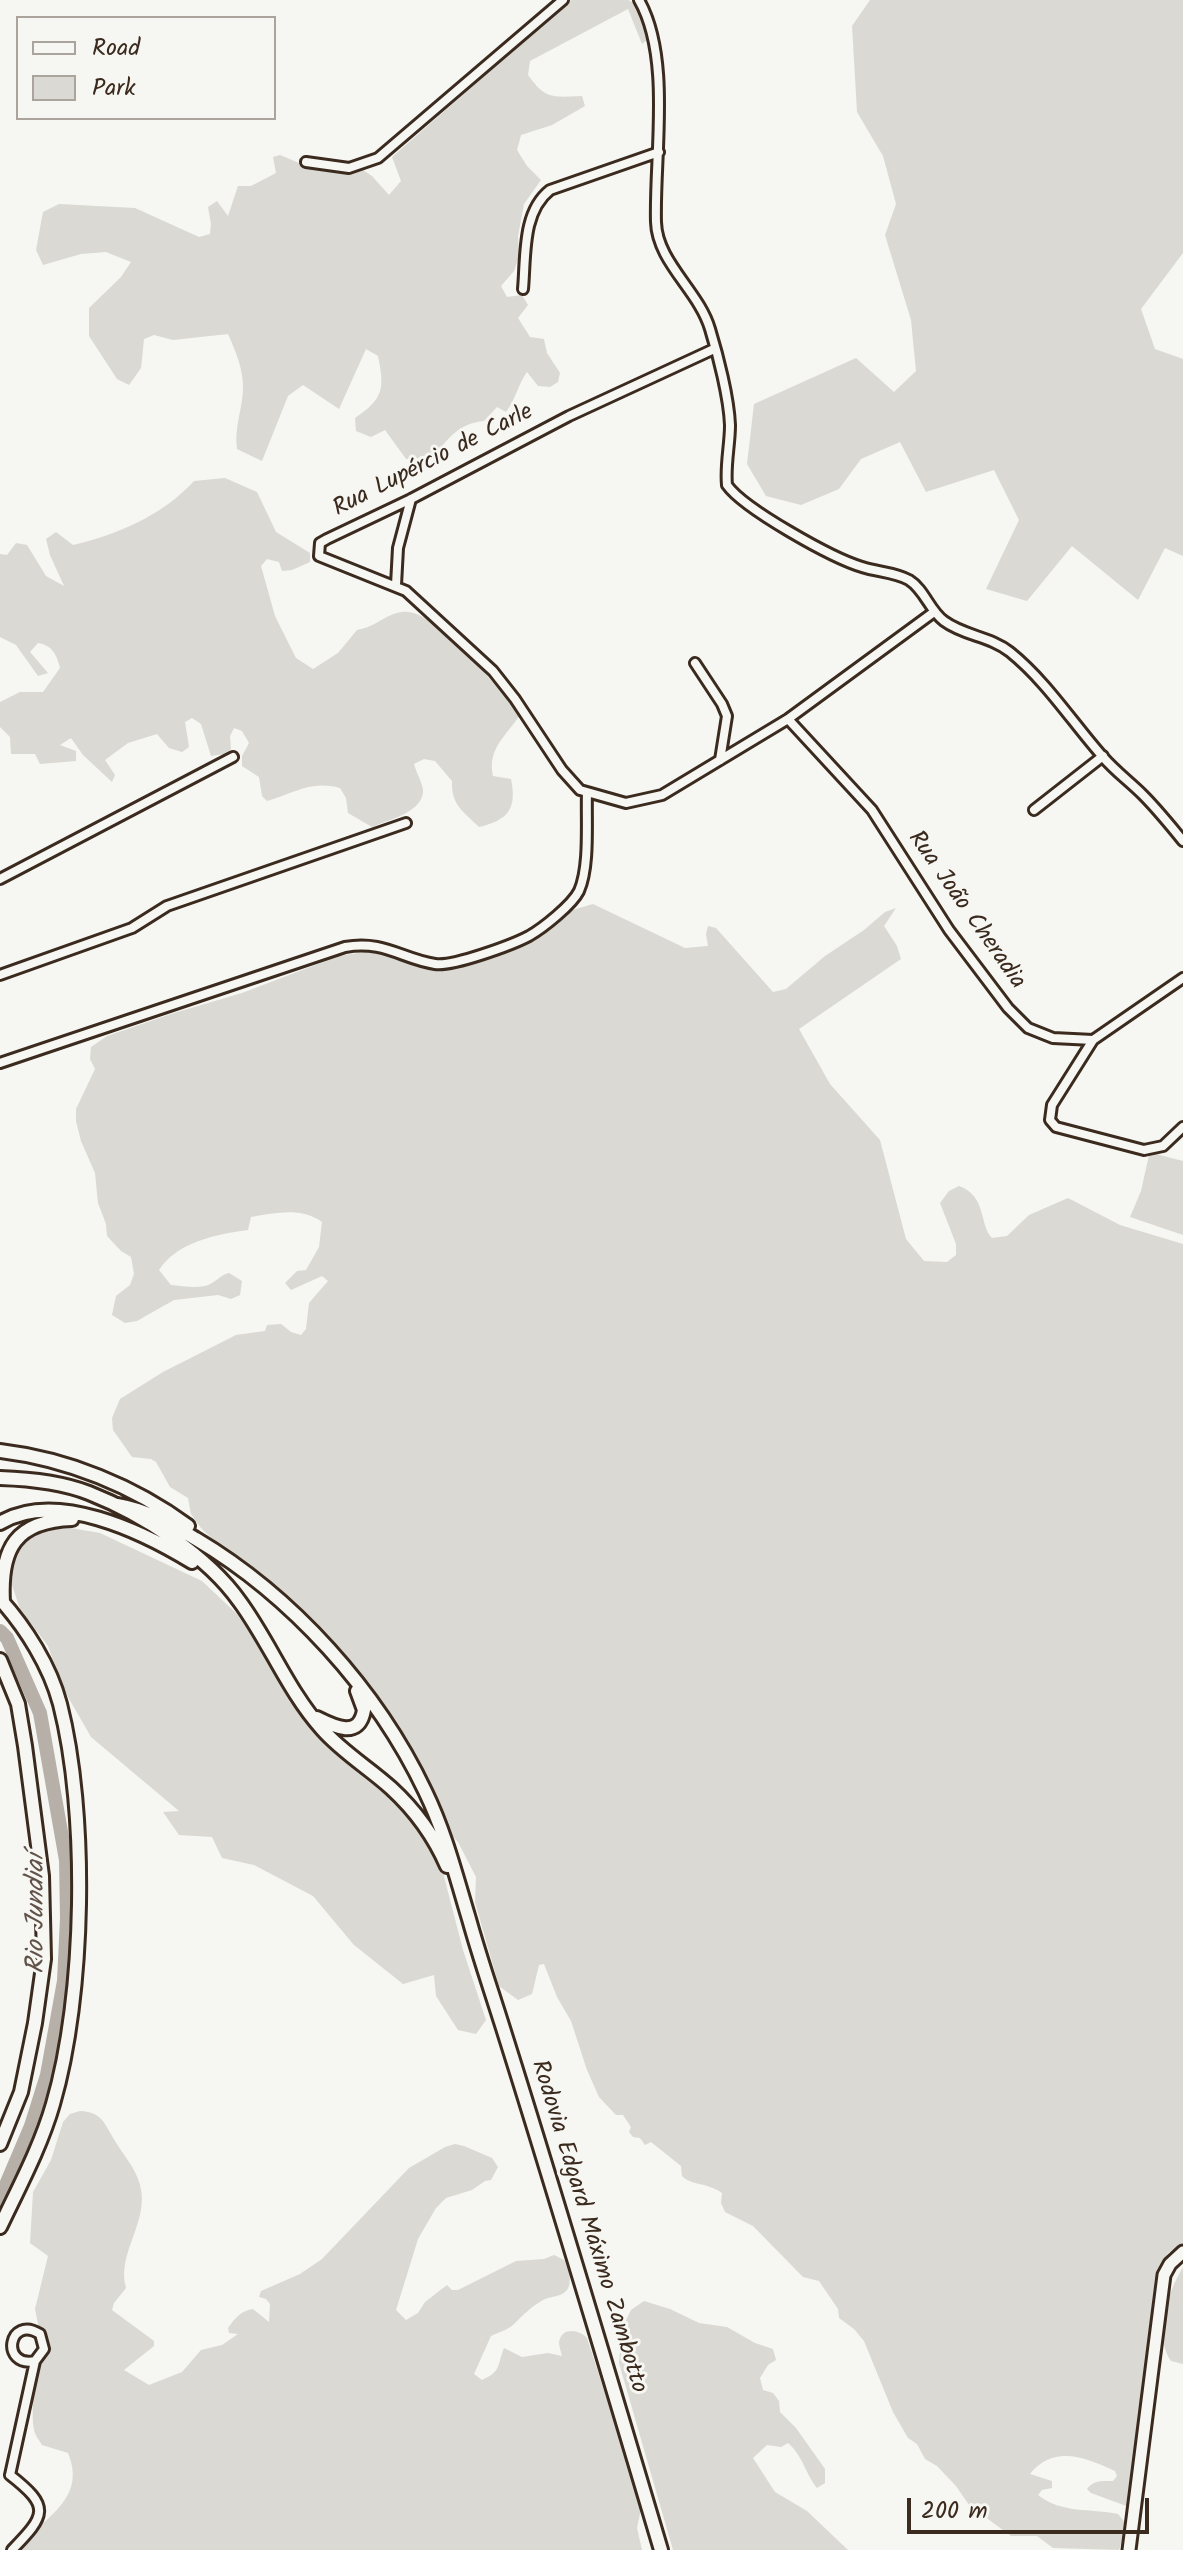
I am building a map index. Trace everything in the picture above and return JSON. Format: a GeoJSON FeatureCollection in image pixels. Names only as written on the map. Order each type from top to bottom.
{"type":"FeatureCollection","features":[{"type":"Feature","properties":{"kind":"main road"},"geometry":{"type":"LineString","coordinates":[[0,1451],[52,1461],[106,1480],[161,1507],[218,1551]]}},
{"type":"Feature","properties":{"kind":"main road","name":"Rodovia Edgard Máximo Zambotto"},"geometry":{"type":"LineString","coordinates":[[0,1478],[34,1479],[88,1492],[117,1505],[174,1539],[203,1563],[239,1599],[268,1643],[290,1685],[333,1741],[390,1787],[420,1819],[440,1851],[468,1917]]}},
{"type":"Feature","properties":{"kind":"main road","name":"Rodovia Edgard Máximo Zambotto"},"geometry":{"type":"LineString","coordinates":[[117,1505],[154,1515],[218,1551],[265,1589],[308,1629],[349,1674],[387,1726],[425,1790],[448,1848],[557,2197],[661,2550]]}},
{"type":"Feature","properties":{"kind":"main road"},"geometry":{"type":"LineString","coordinates":[[0,1523],[32,1511],[57,1511],[145,1535],[194,1564],[234,1599],[253,1621]]}},
{"type":"Feature","properties":{"kind":"main road"},"geometry":{"type":"LineString","coordinates":[[0,2227],[26,2174],[53,2104],[68,2027],[76,1960],[78,1868],[72,1764],[59,1702],[43,1660],[2,1600],[4,1562],[14,1541],[34,1524],[92,1519]]}},
{"type":"Feature","properties":{"kind":"main road"},"geometry":{"type":"LineString","coordinates":[[0,1660],[18,1704],[25,1746],[42,1876],[44,1959],[21,2092],[0,2144]]}},
{"type":"Feature","properties":{"kind":"main road"},"geometry":{"type":"LineString","coordinates":[[311,1715],[342,1730],[354,1728],[359,1723],[363,1716],[363,1702],[349,1674]]}},
{"type":"Feature","properties":{"kind":"main road"},"geometry":{"type":"LineString","coordinates":[[1129,2550],[1161,2290],[1170,2264],[1183,2252]]}},
{"type":"Feature","properties":{"kind":"street"},"geometry":{"type":"LineString","coordinates":[[306,162],[349,168],[378,158],[563,0]]}},
{"type":"Feature","properties":{"kind":"street"},"geometry":{"type":"LineString","coordinates":[[639,0],[655,47],[659,152],[657,238],[704,313],[728,406],[727,485],[735,496],[751,508],[832,554],[860,567],[911,581],[934,612],[952,626],[986,638],[1007,650],[1065,707],[1103,756],[1183,841]]}},
{"type":"Feature","properties":{"kind":"street"},"geometry":{"type":"LineString","coordinates":[[523,289],[529,220],[539,198],[550,190],[659,152]]}},
{"type":"Feature","properties":{"kind":"street","name":"Rua Lupércio de Carle"},"geometry":{"type":"LineString","coordinates":[[587,793],[580,790],[562,770],[493,671],[434,614],[396,585],[319,556],[318,548],[327,539],[411,499],[569,416],[714,349]]}},
{"type":"Feature","properties":{"kind":"street"},"geometry":{"type":"LineString","coordinates":[[396,585],[398,548],[411,499]]}},
{"type":"Feature","properties":{"kind":"street"},"geometry":{"type":"LineString","coordinates":[[0,1063],[360,944],[396,950],[435,964],[455,963],[529,936],[573,901],[580,888],[587,793],[626,803],[662,795],[788,719],[934,612]]}},
{"type":"Feature","properties":{"kind":"street"},"geometry":{"type":"LineString","coordinates":[[695,663],[727,716],[720,760]]}},
{"type":"Feature","properties":{"kind":"street","name":"Rua João Cheradia"},"geometry":{"type":"LineString","coordinates":[[788,719],[872,810],[949,930],[1008,1008],[1028,1028],[1053,1038],[1093,1040]]}},
{"type":"Feature","properties":{"kind":"street"},"geometry":{"type":"LineString","coordinates":[[1034,810],[1103,756]]}},
{"type":"Feature","properties":{"kind":"street"},"geometry":{"type":"LineString","coordinates":[[0,879],[233,757]]}},
{"type":"Feature","properties":{"kind":"street"},"geometry":{"type":"LineString","coordinates":[[0,975],[132,928],[167,906],[406,823]]}},
{"type":"Feature","properties":{"kind":"street"},"geometry":{"type":"LineString","coordinates":[[1183,978],[1093,1040],[1052,1105],[1050,1120],[1056,1127],[1144,1150],[1163,1146],[1183,1127]]}},
{"type":"Feature","properties":{"kind":"street"},"geometry":{"type":"LineString","coordinates":[[12,2550],[32,2530],[40,2514],[29,2490],[5,2474],[35,2361],[44,2349],[40,2334],[32,2329],[23,2329],[15,2334],[10,2343],[11,2352],[26,2363],[35,2361]]}},
{"type":"Feature","properties":{"kind":"green space"},"geometry":{"type":"Polygon","coordinates":[[[571,0],[628,0],[636,4],[648,39],[642,44],[628,9],[530,61],[528,75],[540,89],[556,96],[582,96],[585,106],[552,125],[521,135],[517,150],[541,180],[524,204],[518,236],[519,256],[514,271],[501,286],[507,297],[522,295],[528,305],[518,318],[530,337],[544,339],[547,353],[560,373],[558,382],[550,387],[538,386],[527,372],[506,412],[497,407],[484,421],[467,425],[449,438],[433,458],[406,459],[385,430],[371,437],[356,431],[355,418],[376,399],[381,386],[378,356],[366,349],[339,409],[303,385],[288,396],[262,461],[237,449],[243,383],[228,334],[173,340],[154,335],[144,339],[141,368],[129,385],[117,379],[89,336],[89,308],[121,277],[131,262],[106,252],[81,254],[43,265],[36,250],[43,212],[59,204],[135,208],[199,237],[210,234],[208,207],[217,201],[228,216],[238,186],[251,186],[276,173],[273,157],[280,155],[311,168],[363,170],[389,195],[401,181],[392,157],[571,0]]]}},
{"type":"Feature","properties":{"kind":"green space"},"geometry":{"type":"Polygon","coordinates":[[[870,0],[1183,0],[1183,253],[1141,309],[1155,349],[1183,359],[1183,556],[1165,548],[1138,600],[1072,546],[1027,601],[986,589],[1019,520],[994,470],[926,492],[900,442],[861,459],[839,489],[801,505],[766,496],[747,464],[754,404],[856,358],[894,392],[916,371],[911,320],[885,235],[896,204],[883,156],[857,112],[852,26],[870,0]]]}},
{"type":"Feature","properties":{"kind":"green space"},"geometry":{"type":"Polygon","coordinates":[[[225,478],[257,492],[276,532],[310,553],[310,562],[292,570],[282,571],[279,562],[267,559],[261,566],[275,616],[296,658],[313,669],[338,653],[357,630],[395,614],[408,612],[421,616],[452,639],[520,715],[499,743],[493,758],[493,776],[511,779],[513,789],[511,805],[498,821],[479,827],[456,802],[452,781],[435,761],[424,759],[414,764],[423,790],[418,804],[404,814],[372,827],[348,813],[346,798],[340,788],[311,786],[267,801],[262,796],[259,777],[242,766],[242,756],[249,743],[242,731],[234,728],[230,736],[231,749],[224,754],[211,756],[201,724],[192,718],[185,722],[189,747],[182,752],[169,748],[157,734],[128,743],[105,760],[115,775],[112,782],[83,755],[71,738],[60,745],[76,751],[76,761],[40,764],[35,754],[11,754],[10,737],[0,727],[0,702],[20,692],[43,692],[60,668],[53,651],[38,643],[30,652],[48,673],[38,676],[16,645],[0,637],[0,554],[7,555],[16,543],[27,545],[46,576],[64,586],[46,539],[56,532],[73,545],[106,536],[154,514],[194,481],[225,478]]]}},
{"type":"Feature","properties":{"kind":"green space"},"geometry":{"type":"Polygon","coordinates":[[[593,904],[685,948],[708,946],[708,926],[716,928],[773,992],[786,989],[825,956],[885,912],[896,908],[884,926],[901,959],[799,1029],[830,1084],[880,1140],[906,1239],[924,1261],[947,1262],[956,1255],[956,1244],[940,1203],[949,1191],[959,1186],[978,1203],[992,1238],[1007,1236],[1029,1215],[1068,1198],[1120,1225],[1183,1244],[1183,2243],[1168,2253],[1155,2277],[1129,2507],[1087,2489],[1095,2483],[1113,2481],[1117,2476],[1115,2471],[1082,2458],[1060,2456],[1049,2459],[1030,2474],[1052,2481],[1052,2488],[1042,2490],[1038,2495],[1047,2501],[1066,2508],[1118,2514],[1127,2525],[1119,2550],[1053,2548],[1037,2536],[1011,2536],[969,2505],[956,2486],[937,2466],[925,2459],[917,2444],[908,2438],[893,2412],[864,2341],[839,2318],[838,2309],[819,2281],[803,2277],[753,2226],[725,2212],[721,2203],[722,2193],[685,2179],[681,2166],[651,2142],[645,2145],[640,2138],[633,2137],[623,2115],[616,2115],[599,2097],[571,2021],[544,1964],[539,1965],[532,1994],[518,2000],[499,1986],[475,1902],[476,1877],[458,1842],[444,1827],[376,1701],[201,1528],[191,1514],[188,1498],[170,1487],[156,1462],[132,1457],[113,1430],[112,1418],[120,1399],[163,1372],[236,1335],[265,1331],[267,1325],[281,1324],[301,1335],[306,1329],[309,1303],[328,1281],[322,1276],[291,1290],[285,1283],[297,1271],[306,1270],[319,1247],[322,1222],[305,1214],[270,1214],[251,1217],[248,1230],[211,1237],[187,1246],[176,1252],[159,1270],[171,1285],[192,1287],[208,1285],[229,1273],[242,1281],[240,1295],[231,1299],[218,1295],[174,1300],[137,1321],[125,1323],[112,1315],[116,1296],[130,1285],[134,1274],[131,1257],[107,1236],[98,1203],[95,1173],[76,1121],[76,1109],[95,1069],[90,1059],[91,1047],[107,1036],[242,993],[339,956],[370,951],[437,969],[498,955],[547,929],[569,911],[593,904]]]}},
{"type":"Feature","properties":{"kind":"green space"},"geometry":{"type":"Polygon","coordinates":[[[1149,1155],[1183,1161],[1183,1235],[1130,1217],[1141,1191],[1149,1155]]]}},
{"type":"Feature","properties":{"kind":"green space"},"geometry":{"type":"Polygon","coordinates":[[[59,1526],[100,1533],[202,1581],[237,1614],[269,1661],[289,1701],[326,1742],[394,1798],[429,1840],[440,1861],[463,1950],[486,2020],[476,2034],[458,2030],[436,1996],[434,1975],[403,1984],[354,1945],[313,1896],[254,1865],[222,1858],[212,1837],[179,1835],[163,1812],[179,1811],[91,1737],[64,1690],[48,1646],[20,1609],[10,1579],[17,1551],[34,1534],[59,1526]]]}},
{"type":"Feature","properties":{"kind":"green space"},"geometry":{"type":"Polygon","coordinates":[[[80,2111],[94,2114],[102,2120],[140,2185],[141,2212],[125,2262],[126,2288],[112,2310],[154,2341],[154,2346],[124,2370],[149,2385],[182,2372],[201,2350],[222,2345],[238,2334],[229,2333],[228,2328],[245,2311],[253,2309],[269,2322],[270,2304],[259,2297],[261,2291],[300,2274],[322,2259],[409,2168],[455,2144],[492,2158],[498,2167],[491,2180],[446,2198],[436,2208],[418,2239],[396,2310],[406,2320],[418,2313],[425,2302],[447,2285],[452,2290],[458,2290],[516,2261],[554,2255],[564,2260],[570,2279],[567,2290],[539,2302],[512,2326],[491,2336],[474,2374],[482,2380],[493,2374],[504,2348],[522,2357],[548,2353],[562,2356],[559,2342],[564,2334],[576,2332],[587,2338],[639,2497],[641,2509],[637,2528],[642,2550],[17,2550],[59,2508],[72,2484],[73,2470],[68,2453],[42,2445],[33,2425],[34,2392],[44,2354],[35,2309],[48,2256],[30,2243],[33,2192],[51,2160],[63,2122],[70,2114],[80,2111]]]}},
{"type":"Feature","properties":{"kind":"green space"},"geometry":{"type":"Polygon","coordinates":[[[1183,2267],[1183,2364],[1171,2361],[1163,2339],[1163,2326],[1172,2289],[1183,2267]]]}},
{"type":"Feature","properties":{"kind":"green space"},"geometry":{"type":"Polygon","coordinates":[[[644,2301],[699,2323],[727,2327],[773,2349],[776,2360],[768,2365],[760,2378],[763,2390],[773,2393],[779,2401],[780,2412],[796,2428],[825,2469],[825,2483],[817,2488],[788,2443],[781,2447],[767,2445],[753,2458],[775,2492],[807,2511],[848,2550],[673,2550],[619,2363],[622,2328],[631,2310],[644,2301]]]}},
{"type":"Feature","properties":{"kind":"waterway","name":"Rio Jundiaí"},"geometry":{"type":"LineString","coordinates":[[0,1631],[7,1638],[40,1713],[66,1860],[67,1918],[64,1981],[47,2075],[31,2126],[0,2199]]}}]}
